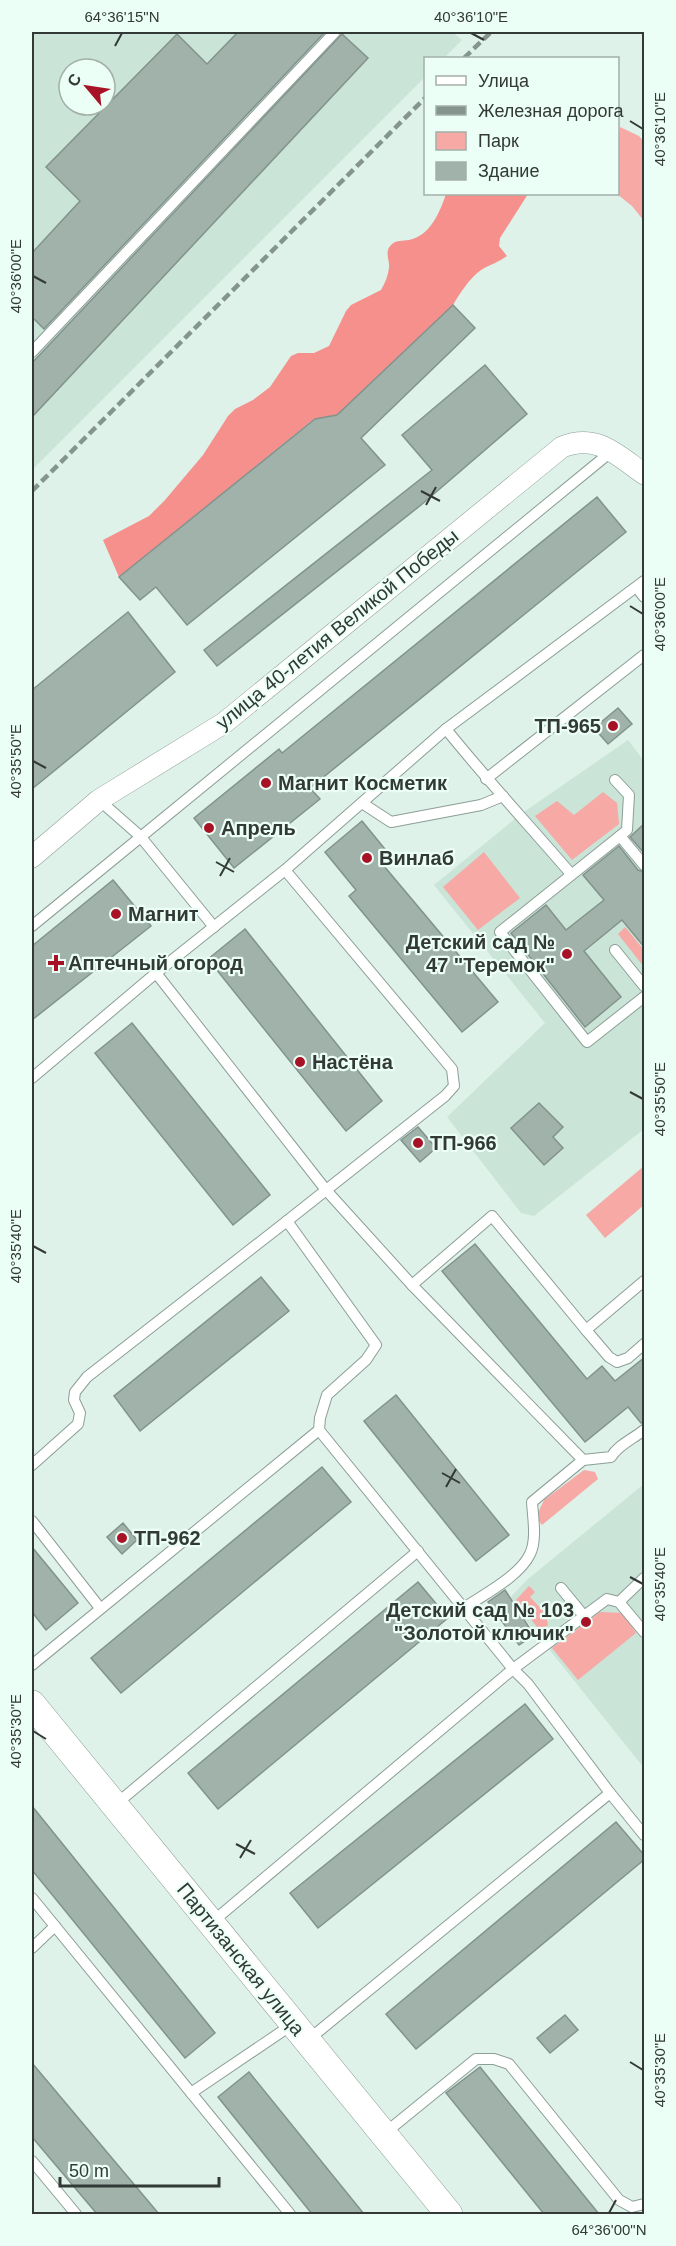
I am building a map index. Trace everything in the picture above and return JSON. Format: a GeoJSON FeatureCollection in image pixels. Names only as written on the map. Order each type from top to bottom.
{"type":"FeatureCollection","features":[{"type":"Feature","properties":{"kind":"street","name":"улица 40-летия Великой Победы"},"geometry":{"type":"LineString","coordinates":[[32,856],[99,800],[224,723],[562,447],[575,442],[596,443],[645,474]]}},
{"type":"Feature","properties":{"kind":"street","name":"Партизанская улица"},"geometry":{"type":"LineString","coordinates":[[32,1704],[449,2214]]}},
{"type":"Feature","properties":{"kind":"lane"},"geometry":{"type":"LineString","coordinates":[[32,352],[335,32]]}},
{"type":"Feature","properties":{"kind":"lane"},"geometry":{"type":"LineString","coordinates":[[32,926],[612,451]]}},
{"type":"Feature","properties":{"kind":"lane"},"geometry":{"type":"LineString","coordinates":[[32,1078],[156,973],[285,870],[446,729],[641,584],[645,597]]}},
{"type":"Feature","properties":{"kind":"lane"},"geometry":{"type":"LineString","coordinates":[[486,778],[645,655]]}},
{"type":"Feature","properties":{"kind":"lane"},"geometry":{"type":"LineString","coordinates":[[446,729],[571,874]]}},
{"type":"Feature","properties":{"kind":"lane"},"geometry":{"type":"LineString","coordinates":[[615,780],[629,795],[627,830],[500,932],[587,1042],[645,997]]}},
{"type":"Feature","properties":{"kind":"lane"},"geometry":{"type":"LineString","coordinates":[[362,802],[391,822],[481,805],[503,796]]}},
{"type":"Feature","properties":{"kind":"lane"},"geometry":{"type":"LineString","coordinates":[[99,800],[140,836],[214,927]]}},
{"type":"Feature","properties":{"kind":"lane"},"geometry":{"type":"LineString","coordinates":[[620,836],[645,865]]}},
{"type":"Feature","properties":{"kind":"lane"},"geometry":{"type":"LineString","coordinates":[[32,1465],[78,1424],[80,1413],[74,1400],[75,1392],[87,1377],[445,1096],[454,1086],[452,1069],[285,870]]}},
{"type":"Feature","properties":{"kind":"lane"},"geometry":{"type":"LineString","coordinates":[[615,950],[645,986]]}},
{"type":"Feature","properties":{"kind":"lane"},"geometry":{"type":"LineString","coordinates":[[156,973],[326,1190],[412,1285],[583,1460]]}},
{"type":"Feature","properties":{"kind":"lane"},"geometry":{"type":"LineString","coordinates":[[412,1285],[492,1216],[609,1357],[617,1362],[628,1358],[645,1344]]}},
{"type":"Feature","properties":{"kind":"lane"},"geometry":{"type":"LineString","coordinates":[[287,1221],[371,1335],[376,1346],[366,1360],[327,1395],[320,1418],[320,1430],[513,1669],[528,1684],[610,1793],[645,1835]]}},
{"type":"Feature","properties":{"kind":"lane"},"geometry":{"type":"LineString","coordinates":[[586,1330],[645,1281]]}},
{"type":"Feature","properties":{"kind":"lane"},"geometry":{"type":"LineString","coordinates":[[32,1665],[320,1430]]}},
{"type":"Feature","properties":{"kind":"lane"},"geometry":{"type":"LineString","coordinates":[[464,1608],[521,1569],[531,1553],[534,1527],[532,1502],[583,1460],[611,1457],[616,1448],[627,1444],[645,1430]]}},
{"type":"Feature","properties":{"kind":"lane"},"geometry":{"type":"LineString","coordinates":[[32,1521],[100,1608]]}},
{"type":"Feature","properties":{"kind":"lane"},"geometry":{"type":"LineString","coordinates":[[115,1805],[418,1551]]}},
{"type":"Feature","properties":{"kind":"lane"},"geometry":{"type":"LineString","coordinates":[[619,1602],[645,1578]]}},
{"type":"Feature","properties":{"kind":"lane"},"geometry":{"type":"LineString","coordinates":[[561,1588],[584,1616]]}},
{"type":"Feature","properties":{"kind":"lane"},"geometry":{"type":"LineString","coordinates":[[211,1923],[513,1669],[606,1599],[619,1602],[645,1632]]}},
{"type":"Feature","properties":{"kind":"lane"},"geometry":{"type":"LineString","coordinates":[[191,2093],[301,2032],[610,1793]]}},
{"type":"Feature","properties":{"kind":"lane"},"geometry":{"type":"LineString","coordinates":[[32,1898],[290,2214]]}},
{"type":"Feature","properties":{"kind":"lane"},"geometry":{"type":"LineString","coordinates":[[32,1948],[55,1926]]}},
{"type":"Feature","properties":{"kind":"lane"},"geometry":{"type":"LineString","coordinates":[[384,2134],[476,2060],[494,2059],[509,2064],[619,2200],[632,2207],[645,2204]]}},
{"type":"Feature","properties":{"kind":"lane"},"geometry":{"type":"LineString","coordinates":[[32,2161],[76,2214]]}},
{"type":"Feature","properties":{"kind":"shaded area"},"geometry":{"type":"Polygon","coordinates":[[[32,32],[452,32],[462,40],[445,57],[424,57],[424,78],[32,470],[32,32]]]}},
{"type":"Feature","properties":{"kind":"shaded area"},"geometry":{"type":"Polygon","coordinates":[[[446,195],[527,195],[500,238],[499,246],[507,256],[477,274],[465,286],[453,305],[337,415],[314,419],[119,577],[103,540],[149,516],[203,455],[228,416],[270,387],[291,356],[298,353],[314,353],[329,346],[351,305],[381,290],[389,271],[388,253],[391,245],[397,241],[409,240],[423,234],[441,208],[446,195]]]}},
{"type":"Feature","properties":{"kind":"shaded area","name":"Детский сад № 47 \"Теремок\""},"geometry":{"type":"Polygon","coordinates":[[[628,740],[644,761],[644,1129],[534,1216],[521,1213],[447,1117],[545,1023],[434,885],[521,814],[628,740]]]}},
{"type":"Feature","properties":{"kind":"shaded area","name":"Детский сад № 103 \"Золотой ключик\""},"geometry":{"type":"Polygon","coordinates":[[[644,1484],[644,1768],[509,1599],[528,1579],[644,1484]]]}},
{"type":"Feature","properties":{"kind":"green space"},"geometry":{"type":"Polygon","coordinates":[[[620,127],[639,136],[644,142],[644,221],[632,206],[618,195],[620,127]]]}},
{"type":"Feature","properties":{"kind":"green space"},"geometry":{"type":"Polygon","coordinates":[[[603,792],[617,803],[619,824],[572,860],[535,816],[557,801],[574,815],[603,792]]]}},
{"type":"Feature","properties":{"kind":"green space"},"geometry":{"type":"Polygon","coordinates":[[[484,852],[520,898],[478,930],[443,887],[484,852]]]}},
{"type":"Feature","properties":{"kind":"green space"},"geometry":{"type":"Polygon","coordinates":[[[625,927],[644,950],[644,967],[618,934],[625,927]]]}},
{"type":"Feature","properties":{"kind":"green space"},"geometry":{"type":"Polygon","coordinates":[[[644,1166],[644,1205],[605,1238],[586,1215],[644,1166]]]}},
{"type":"Feature","properties":{"kind":"green space"},"geometry":{"type":"Polygon","coordinates":[[[584,1470],[595,1472],[598,1479],[542,1525],[536,1517],[544,1500],[584,1470]]]}},
{"type":"Feature","properties":{"kind":"green space"},"geometry":{"type":"Polygon","coordinates":[[[529,1586],[535,1592],[530,1597],[546,1614],[548,1625],[541,1632],[516,1600],[529,1586]]]}},
{"type":"Feature","properties":{"kind":"green space"},"geometry":{"type":"Polygon","coordinates":[[[600,1612],[623,1613],[636,1633],[578,1680],[552,1648],[600,1612]]]}},
{"type":"Feature","properties":{"kind":"building"},"geometry":{"type":"Polygon","coordinates":[[[238,32],[325,32],[44,329],[32,317],[32,253],[80,201],[46,167],[95,117],[117,117],[117,95],[177,34],[207,64],[238,32]]]}},
{"type":"Feature","properties":{"kind":"building"},"geometry":{"type":"Polygon","coordinates":[[[342,34],[368,58],[32,417],[32,363],[342,34]]]}},
{"type":"Feature","properties":{"kind":"building"},"geometry":{"type":"Polygon","coordinates":[[[453,305],[475,328],[361,438],[385,465],[187,625],[156,587],[140,600],[119,577],[315,419],[337,415],[453,305]]]}},
{"type":"Feature","properties":{"kind":"building"},"geometry":{"type":"Polygon","coordinates":[[[485,365],[527,414],[421,505],[217,666],[204,650],[432,470],[402,435],[485,365]]]}},
{"type":"Feature","properties":{"kind":"building"},"geometry":{"type":"Polygon","coordinates":[[[597,497],[626,532],[310,788],[320,799],[234,868],[194,818],[279,749],[282,753],[597,497]]]}},
{"type":"Feature","properties":{"kind":"building"},"geometry":{"type":"Polygon","coordinates":[[[128,612],[175,672],[32,789],[32,690],[128,612]]]}},
{"type":"Feature","properties":{"kind":"building","name":"ТП-965"},"geometry":{"type":"Polygon","coordinates":[[[618,708],[632,724],[608,744],[594,728],[618,708]]]}},
{"type":"Feature","properties":{"kind":"building"},"geometry":{"type":"Polygon","coordinates":[[[362,821],[393,859],[384,866],[498,1002],[462,1032],[349,896],[356,890],[325,852],[362,821]]]}},
{"type":"Feature","properties":{"kind":"building"},"geometry":{"type":"Polygon","coordinates":[[[645,823],[645,854],[630,837],[645,823]]]}},
{"type":"Feature","properties":{"kind":"building"},"geometry":{"type":"Polygon","coordinates":[[[619,846],[638,870],[645,872],[645,948],[622,920],[584,951],[621,997],[585,1027],[511,933],[546,905],[566,930],[604,900],[583,875],[619,846]]]}},
{"type":"Feature","properties":{"kind":"building"},"geometry":{"type":"Polygon","coordinates":[[[113,880],[151,926],[32,1020],[32,946],[113,880]]]}},
{"type":"Feature","properties":{"kind":"building"},"geometry":{"type":"Polygon","coordinates":[[[245,929],[382,1101],[346,1131],[208,959],[245,929]]]}},
{"type":"Feature","properties":{"kind":"building"},"geometry":{"type":"Polygon","coordinates":[[[132,1023],[270,1195],[233,1225],[95,1053],[132,1023]]]}},
{"type":"Feature","properties":{"kind":"building"},"geometry":{"type":"Polygon","coordinates":[[[539,1103],[563,1127],[553,1137],[563,1148],[544,1165],[511,1128],[539,1103]]]}},
{"type":"Feature","properties":{"kind":"building","name":"ТП-966"},"geometry":{"type":"Polygon","coordinates":[[[418,1127],[436,1148],[420,1162],[401,1140],[418,1127]]]}},
{"type":"Feature","properties":{"kind":"building"},"geometry":{"type":"Polygon","coordinates":[[[475,1244],[587,1379],[602,1366],[615,1381],[645,1357],[645,1423],[641,1423],[628,1407],[585,1442],[442,1271],[475,1244]]]}},
{"type":"Feature","properties":{"kind":"building"},"geometry":{"type":"Polygon","coordinates":[[[261,1277],[289,1311],[140,1431],[114,1396],[261,1277]]]}},
{"type":"Feature","properties":{"kind":"building"},"geometry":{"type":"Polygon","coordinates":[[[396,1395],[509,1535],[476,1561],[364,1421],[396,1395]]]}},
{"type":"Feature","properties":{"kind":"building"},"geometry":{"type":"Polygon","coordinates":[[[322,1467],[351,1502],[121,1693],[91,1658],[322,1467]]]}},
{"type":"Feature","properties":{"kind":"building","name":"ТП-962"},"geometry":{"type":"Polygon","coordinates":[[[123,1523],[137,1540],[122,1554],[107,1537],[123,1523]]]}},
{"type":"Feature","properties":{"kind":"building"},"geometry":{"type":"Polygon","coordinates":[[[32,1547],[78,1603],[46,1630],[32,1612],[32,1547]]]}},
{"type":"Feature","properties":{"kind":"building"},"geometry":{"type":"Polygon","coordinates":[[[418,1582],[448,1618],[218,1809],[188,1773],[418,1582]]]}},
{"type":"Feature","properties":{"kind":"building"},"geometry":{"type":"Polygon","coordinates":[[[505,1590],[534,1635],[519,1645],[488,1602],[505,1590]]]}},
{"type":"Feature","properties":{"kind":"building"},"geometry":{"type":"Polygon","coordinates":[[[525,1704],[553,1739],[318,1928],[290,1893],[525,1704]]]}},
{"type":"Feature","properties":{"kind":"building"},"geometry":{"type":"Polygon","coordinates":[[[32,1806],[215,2033],[185,2058],[32,1870],[32,1806]]]}},
{"type":"Feature","properties":{"kind":"building"},"geometry":{"type":"Polygon","coordinates":[[[616,1822],[645,1856],[645,1859],[416,2049],[386,2014],[616,1822]]]}},
{"type":"Feature","properties":{"kind":"building"},"geometry":{"type":"Polygon","coordinates":[[[565,2015],[578,2030],[550,2053],[537,2038],[565,2015]]]}},
{"type":"Feature","properties":{"kind":"building"},"geometry":{"type":"Polygon","coordinates":[[[32,2063],[159,2214],[97,2214],[32,2137],[32,2063]]]}},
{"type":"Feature","properties":{"kind":"building"},"geometry":{"type":"Polygon","coordinates":[[[480,2067],[599,2214],[544,2214],[446,2093],[480,2067]]]}},
{"type":"Feature","properties":{"kind":"building"},"geometry":{"type":"Polygon","coordinates":[[[249,2072],[364,2214],[312,2214],[218,2097],[249,2072]]]}},
{"type":"Feature","properties":{"kind":"railway"},"geometry":{"type":"LineString","coordinates":[[465,57],[491,32]]}},
{"type":"Feature","properties":{"kind":"railway"},"geometry":{"type":"LineString","coordinates":[[32,491],[424,99]]}},
{"type":"Feature","properties":{"kind":"place","name":"ТП-965"},"geometry":{"type":"Point","coordinates":[613,726]}},
{"type":"Feature","properties":{"kind":"place","name":"Магнит Косметик"},"geometry":{"type":"Point","coordinates":[266,783]}},
{"type":"Feature","properties":{"kind":"place","name":"Апрель"},"geometry":{"type":"Point","coordinates":[209,828]}},
{"type":"Feature","properties":{"kind":"place","name":"Винлаб"},"geometry":{"type":"Point","coordinates":[367,858]}},
{"type":"Feature","properties":{"kind":"place","name":"Магнит"},"geometry":{"type":"Point","coordinates":[116,914]}},
{"type":"Feature","properties":{"kind":"place","name":"Детский сад № 47 \"Теремок\""},"geometry":{"type":"Point","coordinates":[567,954]}},
{"type":"Feature","properties":{"kind":"place","name":"Аптечный огород"},"geometry":{"type":"Point","coordinates":[56,963]}},
{"type":"Feature","properties":{"kind":"place","name":"Настёна"},"geometry":{"type":"Point","coordinates":[300,1062]}},
{"type":"Feature","properties":{"kind":"place","name":"ТП-966"},"geometry":{"type":"Point","coordinates":[418,1143]}},
{"type":"Feature","properties":{"kind":"place","name":"ТП-962"},"geometry":{"type":"Point","coordinates":[122,1538]}},
{"type":"Feature","properties":{"kind":"place","name":"Детский сад № 103 \"Золотой ключик\""},"geometry":{"type":"Point","coordinates":[586,1622]}}]}
